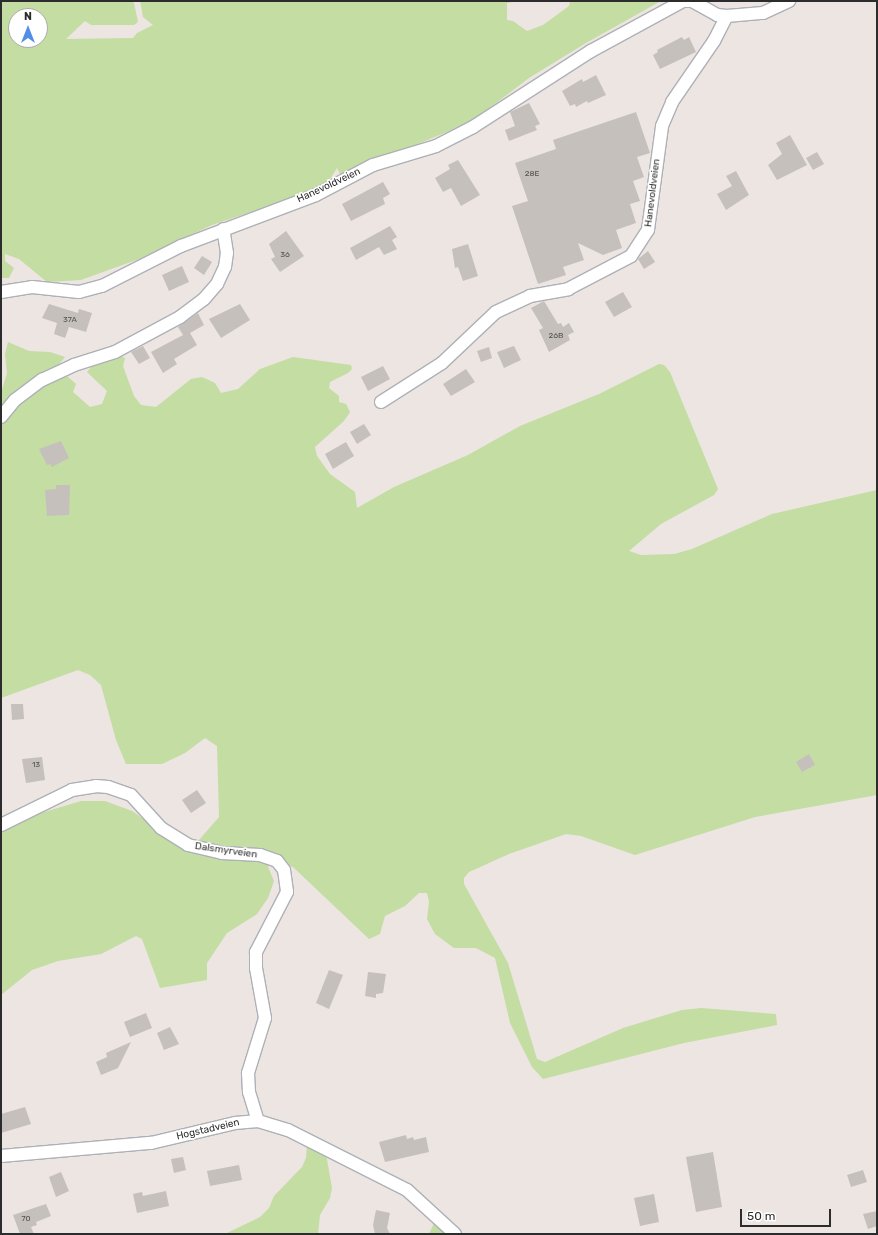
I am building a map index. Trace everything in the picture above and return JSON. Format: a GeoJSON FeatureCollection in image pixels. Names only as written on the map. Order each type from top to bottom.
{"type":"FeatureCollection","features":[{"type":"Feature","properties":{"kind":"street","name":"Hanevoldveien"},"geometry":{"type":"LineString","coordinates":[[1,292],[32,287],[79,292],[102,286],[181,246],[316,195],[373,165],[436,146],[473,126],[591,51],[684,1],[692,1],[717,14],[727,16],[763,13],[789,1]]}},
{"type":"Feature","properties":{"kind":"street","name":"Hanevoldveien"},"geometry":{"type":"LineString","coordinates":[[381,402],[442,363],[496,312],[530,296],[568,289],[631,256],[648,230],[662,126],[672,102],[714,41],[727,16]]}},
{"type":"Feature","properties":{"kind":"street"},"geometry":{"type":"LineString","coordinates":[[1,417],[15,400],[42,380],[115,352],[180,317],[204,300],[217,284],[225,267],[227,253],[223,229]]}},
{"type":"Feature","properties":{"kind":"street","name":"Dalsmyrveien"},"geometry":{"type":"LineString","coordinates":[[1,825],[72,790],[96,786],[108,787],[131,795],[161,828],[188,846],[222,853],[260,855],[277,861],[284,870],[287,892],[256,952],[256,968],[265,1018],[248,1073],[249,1092],[258,1121]]}},
{"type":"Feature","properties":{"kind":"street","name":"Hogstadveien"},"geometry":{"type":"LineString","coordinates":[[1,1156],[151,1143],[235,1123],[258,1121],[288,1130],[407,1190],[455,1234]]}},
{"type":"Feature","properties":{"kind":"green space"},"geometry":{"type":"Polygon","coordinates":[[[1,1],[133,1],[138,22],[134,25],[91,25],[85,21],[66,39],[133,38],[137,33],[153,25],[143,17],[140,1],[518,1],[507,3],[507,20],[513,21],[527,31],[543,25],[569,6],[570,1],[661,1],[586,43],[529,78],[475,119],[341,176],[337,168],[325,187],[212,225],[139,259],[81,280],[47,282],[19,259],[5,254],[5,261],[14,268],[9,278],[1,278],[1,1]]]}},
{"type":"Feature","properties":{"kind":"green space"},"geometry":{"type":"Polygon","coordinates":[[[8,342],[29,351],[50,352],[65,357],[48,378],[52,382],[67,376],[76,384],[73,392],[90,407],[102,404],[107,391],[87,372],[93,365],[119,355],[125,358],[123,366],[134,396],[141,405],[156,407],[191,379],[202,377],[215,383],[221,393],[238,389],[260,369],[293,357],[351,365],[352,369],[348,373],[330,382],[329,388],[339,396],[339,402],[346,404],[350,412],[344,421],[315,447],[317,456],[330,474],[355,492],[357,508],[394,487],[468,455],[520,426],[599,394],[659,364],[664,365],[670,372],[718,489],[714,495],[661,524],[629,551],[641,555],[674,554],[692,549],[772,514],[877,490],[877,795],[755,817],[635,855],[581,836],[566,834],[509,854],[469,872],[464,878],[464,884],[508,963],[537,1059],[545,1062],[623,1028],[682,1010],[701,1008],[776,1014],[777,1025],[684,1043],[543,1079],[532,1067],[510,1023],[495,958],[476,948],[454,948],[435,934],[427,919],[429,902],[427,893],[419,893],[405,906],[385,916],[380,934],[369,939],[293,867],[274,859],[268,867],[274,881],[268,898],[257,914],[227,933],[207,963],[207,980],[160,988],[142,939],[136,936],[101,954],[58,961],[32,970],[1,995],[1,825],[81,801],[105,801],[132,811],[184,847],[199,840],[219,817],[217,746],[205,738],[185,753],[162,764],[126,764],[116,740],[101,685],[90,675],[78,670],[1,698],[1,393],[7,373],[5,354],[8,342]]]}},
{"type":"Feature","properties":{"kind":"green space"},"geometry":{"type":"Polygon","coordinates":[[[307,1145],[326,1154],[332,1188],[330,1198],[320,1215],[318,1234],[225,1234],[260,1217],[269,1208],[274,1196],[302,1167],[306,1158],[307,1145]]]}},
{"type":"Feature","properties":{"kind":"green space"},"geometry":{"type":"Polygon","coordinates":[[[434,1223],[445,1234],[429,1234],[434,1223]]]}},
{"type":"Feature","properties":{"kind":"building"},"geometry":{"type":"Polygon","coordinates":[[[682,37],[684,40],[689,37],[696,52],[660,69],[653,55],[658,52],[657,50],[682,37]]]}},
{"type":"Feature","properties":{"kind":"building"},"geometry":{"type":"Polygon","coordinates":[[[596,75],[606,95],[588,103],[587,101],[576,107],[575,104],[570,106],[562,91],[582,79],[583,82],[596,75]]]}},
{"type":"Feature","properties":{"kind":"building"},"geometry":{"type":"Polygon","coordinates":[[[529,103],[540,124],[535,126],[537,130],[509,141],[505,130],[515,126],[510,112],[529,103]]]}},
{"type":"Feature","properties":{"kind":"building"},"geometry":{"type":"Polygon","coordinates":[[[636,112],[650,153],[637,157],[644,177],[633,181],[640,201],[630,204],[636,223],[616,230],[622,248],[603,255],[578,243],[584,260],[563,267],[566,275],[538,284],[512,206],[528,201],[515,163],[556,149],[553,140],[636,112]]]}},
{"type":"Feature","properties":{"kind":"building"},"geometry":{"type":"Polygon","coordinates":[[[790,135],[807,165],[777,180],[768,165],[782,154],[776,143],[790,135]]]}},
{"type":"Feature","properties":{"kind":"building"},"geometry":{"type":"Polygon","coordinates":[[[817,152],[824,164],[813,170],[806,158],[817,152]]]}},
{"type":"Feature","properties":{"kind":"building"},"geometry":{"type":"Polygon","coordinates":[[[458,160],[480,195],[461,206],[451,188],[443,192],[435,178],[450,169],[448,165],[458,160]]]}},
{"type":"Feature","properties":{"kind":"building"},"geometry":{"type":"Polygon","coordinates":[[[736,171],[749,195],[726,210],[717,194],[732,186],[726,176],[736,171]]]}},
{"type":"Feature","properties":{"kind":"building"},"geometry":{"type":"Polygon","coordinates":[[[383,182],[390,194],[383,198],[385,204],[351,221],[342,204],[383,182]]]}},
{"type":"Feature","properties":{"kind":"building"},"geometry":{"type":"Polygon","coordinates":[[[390,226],[397,237],[392,240],[397,249],[384,255],[379,247],[356,260],[350,248],[390,226]]]}},
{"type":"Feature","properties":{"kind":"building"},"geometry":{"type":"Polygon","coordinates":[[[286,231],[304,256],[280,272],[271,259],[275,257],[269,244],[286,231]]]}},
{"type":"Feature","properties":{"kind":"building"},"geometry":{"type":"Polygon","coordinates":[[[468,244],[478,276],[463,281],[458,267],[455,268],[452,249],[468,244]]]}},
{"type":"Feature","properties":{"kind":"building"},"geometry":{"type":"Polygon","coordinates":[[[648,251],[655,262],[644,269],[638,259],[648,251]]]}},
{"type":"Feature","properties":{"kind":"building"},"geometry":{"type":"Polygon","coordinates":[[[202,256],[212,262],[204,275],[194,268],[202,256]]]}},
{"type":"Feature","properties":{"kind":"building"},"geometry":{"type":"Polygon","coordinates":[[[182,266],[189,282],[169,291],[162,275],[182,266]]]}},
{"type":"Feature","properties":{"kind":"building"},"geometry":{"type":"Polygon","coordinates":[[[623,292],[632,307],[614,317],[605,302],[623,292]]]}},
{"type":"Feature","properties":{"kind":"building"},"geometry":{"type":"Polygon","coordinates":[[[544,301],[558,324],[561,323],[563,327],[569,323],[574,332],[568,335],[570,340],[549,352],[539,330],[543,328],[531,308],[544,301]]]}},
{"type":"Feature","properties":{"kind":"building"},"geometry":{"type":"Polygon","coordinates":[[[49,304],[78,313],[79,309],[92,313],[86,332],[69,327],[65,338],[54,334],[57,323],[42,318],[49,304]]]}},
{"type":"Feature","properties":{"kind":"building"},"geometry":{"type":"Polygon","coordinates":[[[240,304],[250,320],[221,338],[209,319],[240,304]]]}},
{"type":"Feature","properties":{"kind":"building"},"geometry":{"type":"Polygon","coordinates":[[[198,313],[204,325],[190,333],[197,345],[174,359],[177,364],[163,373],[151,352],[183,335],[178,327],[198,313]]]}},
{"type":"Feature","properties":{"kind":"building"},"geometry":{"type":"Polygon","coordinates":[[[143,346],[150,358],[139,364],[131,352],[143,346]]]}},
{"type":"Feature","properties":{"kind":"building"},"geometry":{"type":"Polygon","coordinates":[[[514,346],[521,360],[504,368],[497,352],[514,346]]]}},
{"type":"Feature","properties":{"kind":"building"},"geometry":{"type":"Polygon","coordinates":[[[489,347],[492,358],[481,362],[477,351],[489,347]]]}},
{"type":"Feature","properties":{"kind":"building"},"geometry":{"type":"Polygon","coordinates":[[[383,366],[390,379],[368,391],[361,377],[383,366]]]}},
{"type":"Feature","properties":{"kind":"building"},"geometry":{"type":"Polygon","coordinates":[[[466,369],[475,382],[451,396],[443,384],[466,369]]]}},
{"type":"Feature","properties":{"kind":"building"},"geometry":{"type":"Polygon","coordinates":[[[364,424],[371,435],[357,444],[350,432],[364,424]]]}},
{"type":"Feature","properties":{"kind":"building"},"geometry":{"type":"Polygon","coordinates":[[[61,441],[69,458],[52,467],[50,464],[47,465],[39,449],[61,441]]]}},
{"type":"Feature","properties":{"kind":"building"},"geometry":{"type":"Polygon","coordinates":[[[346,442],[354,456],[333,469],[325,454],[346,442]]]}},
{"type":"Feature","properties":{"kind":"building"},"geometry":{"type":"Polygon","coordinates":[[[56,485],[70,485],[69,515],[47,516],[45,490],[56,489],[56,485]]]}},
{"type":"Feature","properties":{"kind":"building"},"geometry":{"type":"Polygon","coordinates":[[[11,704],[23,704],[24,719],[12,720],[11,704]]]}},
{"type":"Feature","properties":{"kind":"building"},"geometry":{"type":"Polygon","coordinates":[[[809,754],[815,765],[802,772],[796,762],[809,754]]]}},
{"type":"Feature","properties":{"kind":"building"},"geometry":{"type":"Polygon","coordinates":[[[42,757],[45,780],[26,783],[22,759],[42,757]]]}},
{"type":"Feature","properties":{"kind":"building"},"geometry":{"type":"Polygon","coordinates":[[[197,790],[206,803],[191,813],[182,800],[197,790]]]}},
{"type":"Feature","properties":{"kind":"building"},"geometry":{"type":"Polygon","coordinates":[[[329,970],[343,975],[329,1009],[316,1003],[329,970]]]}},
{"type":"Feature","properties":{"kind":"building"},"geometry":{"type":"Polygon","coordinates":[[[368,972],[386,974],[383,993],[376,994],[376,998],[365,996],[368,972]]]}},
{"type":"Feature","properties":{"kind":"building"},"geometry":{"type":"Polygon","coordinates":[[[146,1013],[152,1028],[130,1037],[124,1022],[146,1013]]]}},
{"type":"Feature","properties":{"kind":"building"},"geometry":{"type":"Polygon","coordinates":[[[170,1027],[179,1044],[164,1050],[157,1033],[170,1027]]]}},
{"type":"Feature","properties":{"kind":"building"},"geometry":{"type":"Polygon","coordinates":[[[131,1042],[118,1068],[101,1075],[96,1062],[107,1057],[106,1053],[131,1042]]]}},
{"type":"Feature","properties":{"kind":"building"},"geometry":{"type":"Polygon","coordinates":[[[25,1107],[31,1124],[1,1133],[1,1114],[25,1107]]]}},
{"type":"Feature","properties":{"kind":"building"},"geometry":{"type":"Polygon","coordinates":[[[406,1135],[407,1139],[413,1137],[414,1140],[426,1137],[429,1152],[385,1162],[379,1142],[406,1135]]]}},
{"type":"Feature","properties":{"kind":"building"},"geometry":{"type":"Polygon","coordinates":[[[713,1152],[722,1207],[696,1212],[686,1157],[713,1152]]]}},
{"type":"Feature","properties":{"kind":"building"},"geometry":{"type":"Polygon","coordinates":[[[183,1157],[186,1170],[174,1173],[171,1159],[183,1157]]]}},
{"type":"Feature","properties":{"kind":"building"},"geometry":{"type":"Polygon","coordinates":[[[239,1165],[242,1180],[210,1186],[207,1171],[239,1165]]]}},
{"type":"Feature","properties":{"kind":"building"},"geometry":{"type":"Polygon","coordinates":[[[863,1170],[867,1182],[851,1187],[847,1175],[863,1170]]]}},
{"type":"Feature","properties":{"kind":"building"},"geometry":{"type":"Polygon","coordinates":[[[61,1172],[69,1191],[56,1197],[49,1177],[61,1172]]]}},
{"type":"Feature","properties":{"kind":"building"},"geometry":{"type":"Polygon","coordinates":[[[166,1191],[169,1206],[137,1213],[133,1194],[142,1192],[143,1196],[166,1191]]]}},
{"type":"Feature","properties":{"kind":"building"},"geometry":{"type":"Polygon","coordinates":[[[654,1194],[659,1222],[640,1226],[634,1198],[654,1194]]]}},
{"type":"Feature","properties":{"kind":"building"},"geometry":{"type":"Polygon","coordinates":[[[46,1204],[51,1216],[36,1222],[37,1225],[31,1227],[34,1234],[20,1234],[13,1215],[46,1204]]]}},
{"type":"Feature","properties":{"kind":"building"},"geometry":{"type":"Polygon","coordinates":[[[376,1210],[390,1213],[387,1228],[390,1234],[375,1234],[373,1225],[376,1210]]]}},
{"type":"Feature","properties":{"kind":"building"},"geometry":{"type":"Polygon","coordinates":[[[877,1211],[877,1226],[868,1229],[863,1214],[877,1211]]]}}]}
